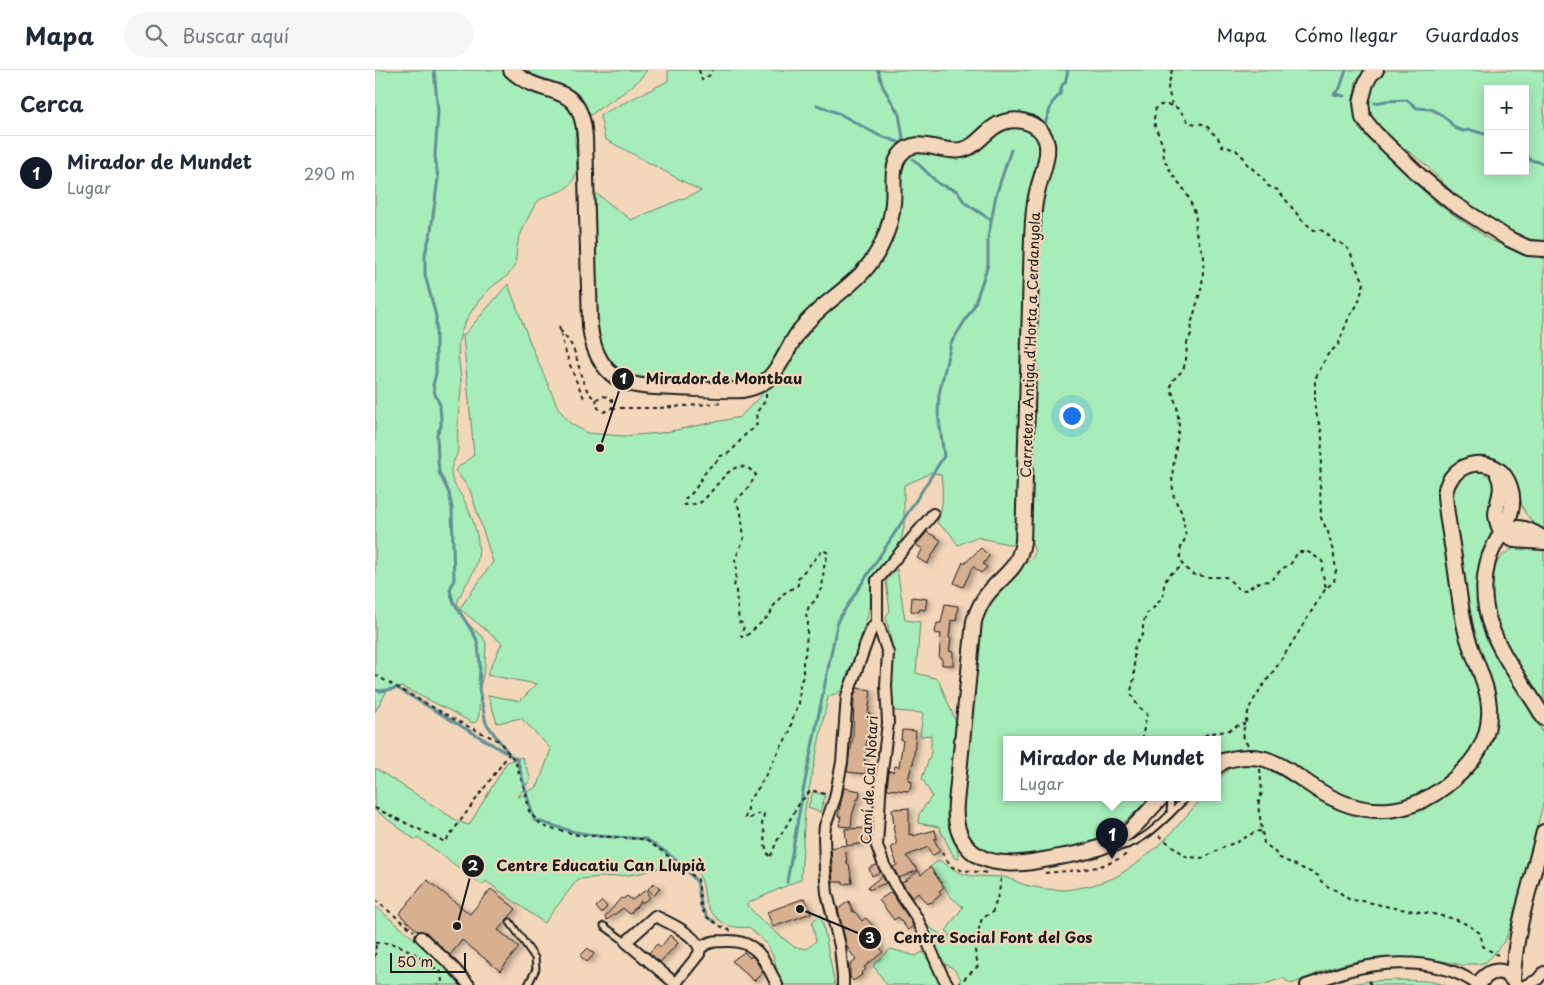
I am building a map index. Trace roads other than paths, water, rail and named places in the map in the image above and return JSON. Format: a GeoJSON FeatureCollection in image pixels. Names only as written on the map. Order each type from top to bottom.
{"type":"FeatureCollection","features":[{"type":"Feature","properties":{"kind":"street","name":"Carretera Antiga d'Horta a Cerdanyola"},"geometry":{"type":"LineString","coordinates":[[511,70],[527,81],[567,96],[576,104],[581,114],[585,138],[590,327],[593,342],[600,361],[610,372],[625,382],[642,386],[737,391],[751,389],[764,382],[774,373],[807,322],[858,279],[875,258],[885,238],[892,213],[894,168],[904,151],[916,145],[952,151],[966,149],[980,140],[996,125],[1006,121],[1025,121],[1043,133],[1047,141],[1048,153],[1036,196],[1032,238],[1022,551],[1015,565],[986,595],[974,621],[955,819],[959,834],[967,847],[980,856],[1004,864],[1029,862],[1078,854],[1100,848],[1130,830],[1158,801]]}},
{"type":"Feature","properties":{"kind":"street"},"geometry":{"type":"LineString","coordinates":[[1376,70],[1371,74],[1366,83],[1361,102],[1363,118],[1375,133],[1420,176],[1451,202],[1509,239],[1528,248],[1544,249]]}},
{"type":"Feature","properties":{"kind":"street"},"geometry":{"type":"LineString","coordinates":[[1221,762],[1253,757],[1267,760],[1280,765],[1327,796],[1364,810],[1384,811],[1410,806],[1430,797],[1455,779],[1471,762],[1478,753],[1488,726],[1488,698],[1471,648],[1462,613],[1445,494],[1451,476],[1467,465],[1479,463],[1494,467],[1506,477],[1518,509],[1532,530],[1544,540]]}},
{"type":"Feature","properties":{"kind":"street"},"geometry":{"type":"LineString","coordinates":[[1494,467],[1500,478],[1502,491],[1496,517],[1503,531],[1513,540],[1519,542]]}},
{"type":"Feature","properties":{"kind":"street"},"geometry":{"type":"LineString","coordinates":[[1512,493],[1512,512],[1488,562],[1485,582],[1485,604],[1493,636],[1500,650],[1544,718]]}},
{"type":"Feature","properties":{"kind":"street","name":"Camí de Cal Notari"},"geometry":{"type":"LineString","coordinates":[[933,514],[877,580],[877,621],[887,652],[888,723],[881,778],[877,846],[891,879],[917,918],[948,985]]}},
{"type":"Feature","properties":{"kind":"street"},"geometry":{"type":"LineString","coordinates":[[1503,531],[1512,527],[1532,530]]}},
{"type":"Feature","properties":{"kind":"street"},"geometry":{"type":"LineString","coordinates":[[1488,562],[1503,550],[1519,542],[1544,540]]}},
{"type":"Feature","properties":{"kind":"street","name":"Camí de Cal Notari"},"geometry":{"type":"LineString","coordinates":[[843,985],[840,946],[827,893],[824,836],[825,826],[835,798],[842,762],[847,696],[871,630],[877,621]]}},
{"type":"Feature","properties":{"kind":"street"},"geometry":{"type":"LineString","coordinates":[[1515,982],[1513,956],[1544,832]]}},
{"type":"Feature","properties":{"kind":"street"},"geometry":{"type":"LineString","coordinates":[[655,916],[679,929],[698,943],[700,948],[699,954],[676,984],[626,942],[655,916]]}},
{"type":"Feature","properties":{"kind":"street"},"geometry":{"type":"LineString","coordinates":[[1306,985],[1344,972],[1378,965],[1413,964],[1444,968],[1479,985],[1486,976],[1496,971],[1518,932]]}},
{"type":"Feature","properties":{"kind":"street"},"geometry":{"type":"LineString","coordinates":[[421,937],[469,985]]}},
{"type":"Feature","properties":{"kind":"street"},"geometry":{"type":"LineString","coordinates":[[700,948],[709,942],[734,940],[745,943],[753,947],[763,957],[777,985]]}},
{"type":"Feature","properties":{"kind":"street"},"geometry":{"type":"LineString","coordinates":[[1496,971],[1505,973],[1515,982]]}},
{"type":"Feature","properties":{"kind":"street"},"geometry":{"type":"LineString","coordinates":[[1526,985],[1537,980],[1544,972]]}},
{"type":"Feature","properties":{"kind":"lane"},"geometry":{"type":"LineString","coordinates":[[1221,769],[1232,759]]}},
{"type":"Feature","properties":{"kind":"lane"},"geometry":{"type":"LineString","coordinates":[[1170,814],[1171,801]]}},
{"type":"Feature","properties":{"kind":"lane"},"geometry":{"type":"LineString","coordinates":[[1100,848],[1114,849],[1128,845],[1150,833],[1183,801]]}},
{"type":"Feature","properties":{"kind":"lane"},"geometry":{"type":"LineString","coordinates":[[510,922],[535,958],[536,970],[528,985]]}},
{"type":"Feature","properties":{"kind":"lane"},"geometry":{"type":"LineString","coordinates":[[605,926],[626,942]]}},
{"type":"Feature","properties":{"kind":"waterway"},"geometry":{"type":"LineString","coordinates":[[434,70],[438,112],[435,156],[438,178],[431,231],[425,254],[425,275],[436,316],[436,374],[433,385],[440,405],[441,426],[437,434],[439,472],[449,493],[452,508],[454,579],[450,590],[453,601],[476,638],[478,645],[480,664],[479,689],[486,723],[509,754]]}},
{"type":"Feature","properties":{"kind":"waterway"},"geometry":{"type":"LineString","coordinates":[[817,105],[840,114],[878,135],[904,144],[899,114],[883,87],[878,70]]}},
{"type":"Feature","properties":{"kind":"waterway"},"geometry":{"type":"LineString","coordinates":[[1045,124],[1052,103],[1060,94],[1062,85],[1065,83],[1068,70]]}},
{"type":"Feature","properties":{"kind":"waterway"},"geometry":{"type":"LineString","coordinates":[[1344,96],[1334,94],[1340,88],[1346,70]]}},
{"type":"Feature","properties":{"kind":"waterway"},"geometry":{"type":"LineString","coordinates":[[1375,103],[1407,100],[1417,108],[1431,109],[1440,114],[1455,128],[1484,134]]}},
{"type":"Feature","properties":{"kind":"waterway"},"geometry":{"type":"LineString","coordinates":[[787,882],[803,791],[838,620],[944,456],[938,413],[939,394],[951,343],[974,306],[988,265],[988,238],[996,195],[1011,150]]}},
{"type":"Feature","properties":{"kind":"waterway"},"geometry":{"type":"LineString","coordinates":[[913,159],[939,184],[957,191],[965,203],[991,220]]}},
{"type":"Feature","properties":{"kind":"waterway"},"geometry":{"type":"LineString","coordinates":[[1529,159],[1544,163]]}},
{"type":"Feature","properties":{"kind":"waterway"},"geometry":{"type":"LineString","coordinates":[[375,690],[381,691],[397,688],[517,759],[534,820],[575,832],[599,836],[646,839],[666,852],[685,868],[697,882],[702,908],[708,918],[714,921]]}},
{"type":"Feature","properties":{"kind":"place","name":"Mirador de Montbau"},"geometry":{"type":"Point","coordinates":[600,448]}},
{"type":"Feature","properties":{"kind":"place","name":"Mirador de Mundet"},"geometry":{"type":"Point","coordinates":[1112,859]}},
{"type":"Feature","properties":{"kind":"place","name":"Centre Social Font del Gos"},"geometry":{"type":"Point","coordinates":[800,909]}},
{"type":"Feature","properties":{"kind":"place","name":"Centre Educatiu Can Llupià"},"geometry":{"type":"Point","coordinates":[457,926]}}]}
